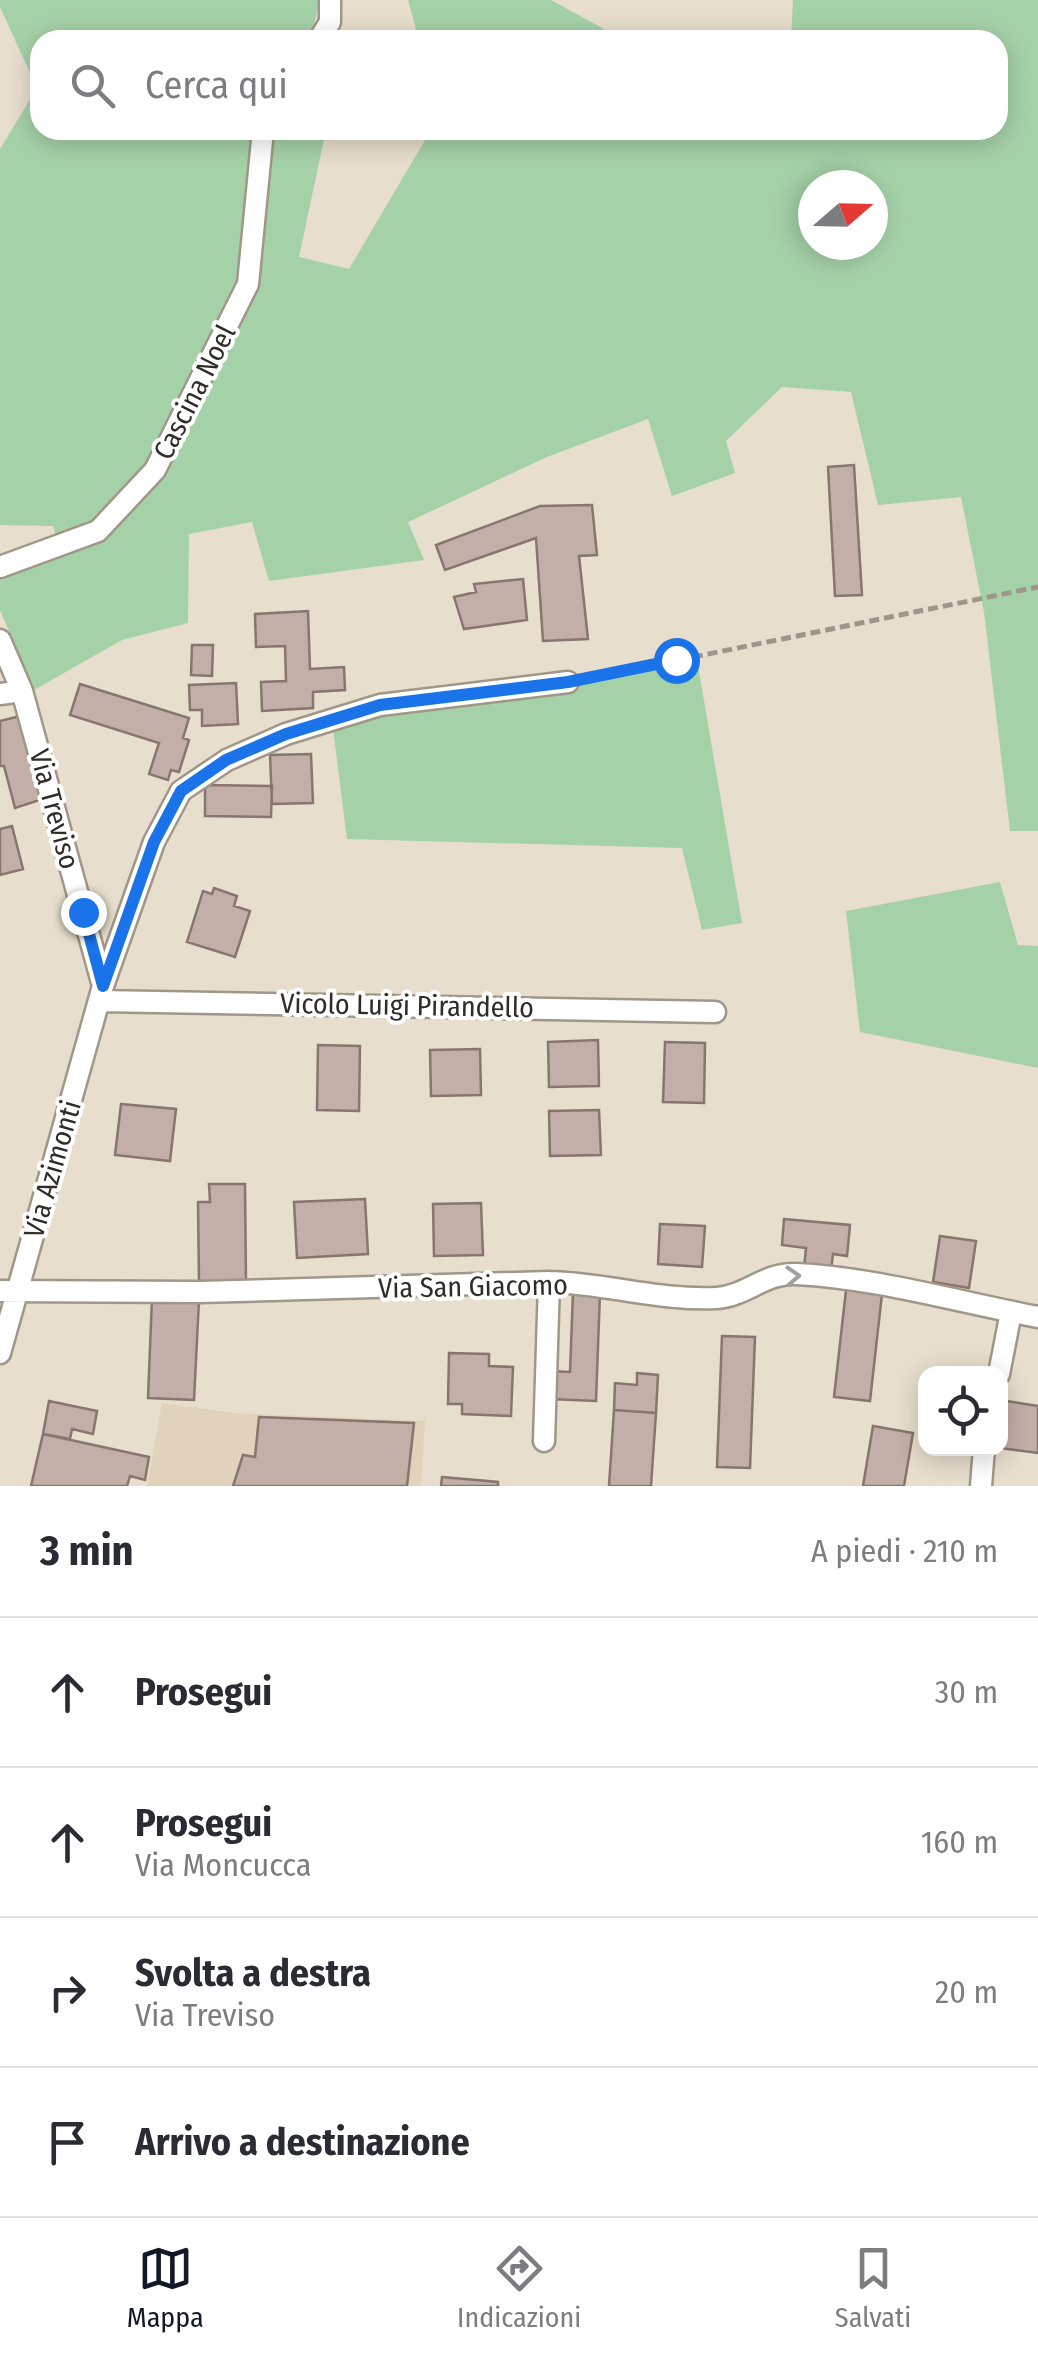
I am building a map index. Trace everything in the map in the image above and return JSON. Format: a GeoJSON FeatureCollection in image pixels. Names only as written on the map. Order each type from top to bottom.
{"type":"FeatureCollection","features":[{"type":"Feature","properties":{"kind":"street"},"geometry":{"type":"LineString","coordinates":[[325,30],[330,22],[330,0]]}},
{"type":"Feature","properties":{"kind":"street","name":"Cascina Noel"},"geometry":{"type":"LineString","coordinates":[[0,567],[98,531],[155,470],[248,284],[262,140]]}},
{"type":"Feature","properties":{"kind":"street","name":"Via Treviso"},"geometry":{"type":"LineString","coordinates":[[0,640],[22,691],[101,993]]}},
{"type":"Feature","properties":{"kind":"street","name":"Via Azimonti"},"geometry":{"type":"LineString","coordinates":[[0,1353],[9,1292],[101,993],[154,842],[181,791],[226,760],[286,734],[380,705],[568,682]]}},
{"type":"Feature","properties":{"kind":"street"},"geometry":{"type":"LineString","coordinates":[[0,694],[22,691]]}},
{"type":"Feature","properties":{"kind":"street","name":"Vicolo Luigi Pirandello"},"geometry":{"type":"LineString","coordinates":[[101,993],[715,1012]]}},
{"type":"Feature","properties":{"kind":"street","name":"Via San Giacomo"},"geometry":{"type":"LineString","coordinates":[[9,1292],[200,1292],[549,1282],[700,1298],[736,1295],[766,1278],[790,1273],[843,1278],[1038,1317]]}},
{"type":"Feature","properties":{"kind":"street"},"geometry":{"type":"LineString","coordinates":[[544,1441],[549,1282]]}},
{"type":"Feature","properties":{"kind":"street"},"geometry":{"type":"LineString","coordinates":[[1000,1366],[1010,1312]]}},
{"type":"Feature","properties":{"kind":"street"},"geometry":{"type":"LineString","coordinates":[[981,1486],[983,1456]]}},
{"type":"Feature","properties":{"kind":"path"},"geometry":{"type":"LineString","coordinates":[[568,682],[1038,587]]}},
{"type":"Feature","properties":{"kind":"shaded area"},"geometry":{"type":"Polygon","coordinates":[[[162,1403],[233,1413],[425,1421],[421,1486],[147,1486],[162,1403]]]}},
{"type":"Feature","properties":{"kind":"green space"},"geometry":{"type":"Polygon","coordinates":[[[0,0],[320,0],[312,30],[30,30],[30,73],[0,0]]]}},
{"type":"Feature","properties":{"kind":"green space"},"geometry":{"type":"Polygon","coordinates":[[[408,0],[551,0],[606,30],[416,30],[408,0]]]}},
{"type":"Feature","properties":{"kind":"green space"},"geometry":{"type":"Polygon","coordinates":[[[793,0],[1038,0],[1038,831],[1010,831],[984,612],[961,497],[878,505],[851,392],[782,387],[726,441],[735,473],[672,496],[648,419],[547,457],[408,522],[424,560],[269,581],[252,522],[189,534],[188,623],[122,640],[34,690],[0,610],[0,579],[61,554],[53,526],[0,525],[0,149],[30,100],[30,140],[324,140],[299,257],[349,269],[425,140],[1008,140],[1008,30],[792,30],[793,0]]]}},
{"type":"Feature","properties":{"kind":"green space"},"geometry":{"type":"Polygon","coordinates":[[[696,654],[742,923],[702,930],[682,848],[347,839],[332,721],[438,698],[696,654]]]}},
{"type":"Feature","properties":{"kind":"green space"},"geometry":{"type":"Polygon","coordinates":[[[1000,882],[1018,945],[1038,946],[1038,1068],[860,1032],[846,911],[1000,882]]]}},
{"type":"Feature","properties":{"kind":"building"},"geometry":{"type":"Polygon","coordinates":[[[854,465],[862,595],[835,596],[828,467],[854,465]]]}},
{"type":"Feature","properties":{"kind":"building"},"geometry":{"type":"Polygon","coordinates":[[[592,505],[597,555],[579,556],[588,639],[543,641],[536,538],[445,570],[436,545],[540,506],[592,505]]]}},
{"type":"Feature","properties":{"kind":"building"},"geometry":{"type":"Polygon","coordinates":[[[523,579],[527,620],[464,629],[454,597],[476,592],[474,584],[523,579]]]}},
{"type":"Feature","properties":{"kind":"building"},"geometry":{"type":"Polygon","coordinates":[[[308,611],[310,669],[344,667],[345,690],[313,692],[313,708],[262,711],[261,682],[286,681],[285,646],[256,647],[255,614],[308,611]]]}},
{"type":"Feature","properties":{"kind":"building"},"geometry":{"type":"Polygon","coordinates":[[[192,645],[213,645],[212,676],[191,675],[192,645]]]}},
{"type":"Feature","properties":{"kind":"building"},"geometry":{"type":"Polygon","coordinates":[[[236,683],[238,724],[202,726],[202,710],[190,710],[189,685],[236,683]]]}},
{"type":"Feature","properties":{"kind":"building"},"geometry":{"type":"Polygon","coordinates":[[[80,684],[189,718],[183,738],[189,740],[179,772],[171,770],[168,780],[149,774],[159,743],[70,715],[80,684]]]}},
{"type":"Feature","properties":{"kind":"building"},"geometry":{"type":"Polygon","coordinates":[[[20,716],[40,800],[15,808],[4,766],[0,766],[0,721],[20,716]]]}},
{"type":"Feature","properties":{"kind":"building"},"geometry":{"type":"Polygon","coordinates":[[[311,754],[313,803],[272,804],[270,755],[311,754]]]}},
{"type":"Feature","properties":{"kind":"building"},"geometry":{"type":"Polygon","coordinates":[[[205,785],[272,786],[271,817],[205,816],[205,785]]]}},
{"type":"Feature","properties":{"kind":"building"},"geometry":{"type":"Polygon","coordinates":[[[12,826],[23,869],[0,875],[0,829],[12,826]]]}},
{"type":"Feature","properties":{"kind":"building"},"geometry":{"type":"Polygon","coordinates":[[[214,888],[237,896],[234,906],[250,911],[235,957],[187,942],[203,891],[212,894],[214,888]]]}},
{"type":"Feature","properties":{"kind":"building"},"geometry":{"type":"Polygon","coordinates":[[[598,1040],[599,1086],[549,1087],[548,1042],[598,1040]]]}},
{"type":"Feature","properties":{"kind":"building"},"geometry":{"type":"Polygon","coordinates":[[[665,1042],[705,1043],[704,1103],[663,1102],[665,1042]]]}},
{"type":"Feature","properties":{"kind":"building"},"geometry":{"type":"Polygon","coordinates":[[[318,1045],[360,1046],[359,1111],[317,1110],[318,1045]]]}},
{"type":"Feature","properties":{"kind":"building"},"geometry":{"type":"Polygon","coordinates":[[[480,1049],[481,1095],[431,1096],[430,1050],[480,1049]]]}},
{"type":"Feature","properties":{"kind":"building"},"geometry":{"type":"Polygon","coordinates":[[[121,1104],[176,1109],[170,1161],[115,1155],[121,1104]]]}},
{"type":"Feature","properties":{"kind":"building"},"geometry":{"type":"Polygon","coordinates":[[[599,1110],[601,1155],[550,1156],[549,1111],[599,1110]]]}},
{"type":"Feature","properties":{"kind":"building"},"geometry":{"type":"Polygon","coordinates":[[[209,1184],[245,1184],[246,1282],[199,1282],[198,1202],[210,1202],[209,1184]]]}},
{"type":"Feature","properties":{"kind":"building"},"geometry":{"type":"Polygon","coordinates":[[[365,1199],[368,1254],[297,1258],[294,1202],[365,1199]]]}},
{"type":"Feature","properties":{"kind":"building"},"geometry":{"type":"Polygon","coordinates":[[[481,1203],[483,1255],[434,1256],[433,1204],[481,1203]]]}},
{"type":"Feature","properties":{"kind":"building"},"geometry":{"type":"Polygon","coordinates":[[[784,1219],[850,1225],[847,1256],[833,1254],[831,1271],[804,1268],[806,1248],[782,1245],[784,1219]]]}},
{"type":"Feature","properties":{"kind":"building"},"geometry":{"type":"Polygon","coordinates":[[[660,1224],[705,1226],[702,1267],[658,1264],[660,1224]]]}},
{"type":"Feature","properties":{"kind":"building"},"geometry":{"type":"Polygon","coordinates":[[[940,1236],[976,1241],[969,1288],[933,1282],[940,1236]]]}},
{"type":"Feature","properties":{"kind":"building"},"geometry":{"type":"Polygon","coordinates":[[[846,1290],[882,1294],[870,1401],[834,1397],[846,1290]]]}},
{"type":"Feature","properties":{"kind":"building"},"geometry":{"type":"Polygon","coordinates":[[[573,1292],[600,1293],[596,1401],[550,1399],[552,1371],[570,1372],[573,1292]]]}},
{"type":"Feature","properties":{"kind":"building"},"geometry":{"type":"Polygon","coordinates":[[[152,1298],[199,1300],[194,1400],[148,1398],[152,1298]]]}},
{"type":"Feature","properties":{"kind":"building"},"geometry":{"type":"Polygon","coordinates":[[[722,1336],[755,1337],[750,1468],[717,1467],[722,1336]]]}},
{"type":"Feature","properties":{"kind":"building"},"geometry":{"type":"Polygon","coordinates":[[[449,1353],[489,1354],[489,1366],[513,1367],[511,1416],[462,1414],[462,1404],[448,1404],[449,1353]]]}},
{"type":"Feature","properties":{"kind":"building"},"geometry":{"type":"Polygon","coordinates":[[[637,1373],[658,1375],[656,1413],[614,1410],[615,1383],[637,1385],[637,1373]]]}},
{"type":"Feature","properties":{"kind":"building"},"geometry":{"type":"Polygon","coordinates":[[[49,1401],[97,1411],[93,1434],[72,1429],[70,1439],[43,1434],[49,1401]]]}},
{"type":"Feature","properties":{"kind":"building"},"geometry":{"type":"Polygon","coordinates":[[[1008,1401],[1038,1406],[1038,1453],[1008,1449],[1008,1401]]]}},
{"type":"Feature","properties":{"kind":"building"},"geometry":{"type":"Polygon","coordinates":[[[614,1410],[656,1413],[651,1486],[609,1486],[614,1410]]]}},
{"type":"Feature","properties":{"kind":"building"},"geometry":{"type":"Polygon","coordinates":[[[259,1417],[414,1423],[407,1486],[233,1486],[243,1455],[255,1457],[259,1417]]]}},
{"type":"Feature","properties":{"kind":"building"},"geometry":{"type":"Polygon","coordinates":[[[873,1426],[913,1433],[904,1486],[863,1486],[873,1426]]]}},
{"type":"Feature","properties":{"kind":"building"},"geometry":{"type":"Polygon","coordinates":[[[43,1434],[149,1457],[145,1480],[130,1476],[127,1486],[31,1486],[43,1434]]]}},
{"type":"Feature","properties":{"kind":"building"},"geometry":{"type":"Polygon","coordinates":[[[442,1477],[498,1482],[498,1486],[441,1486],[442,1477]]]}},
{"type":"Feature","properties":{"kind":"route"},"geometry":{"type":"LineString","coordinates":[[83,912],[103,986],[154,842],[181,791],[226,760],[286,734],[380,705],[568,682],[676,660]]}}]}
